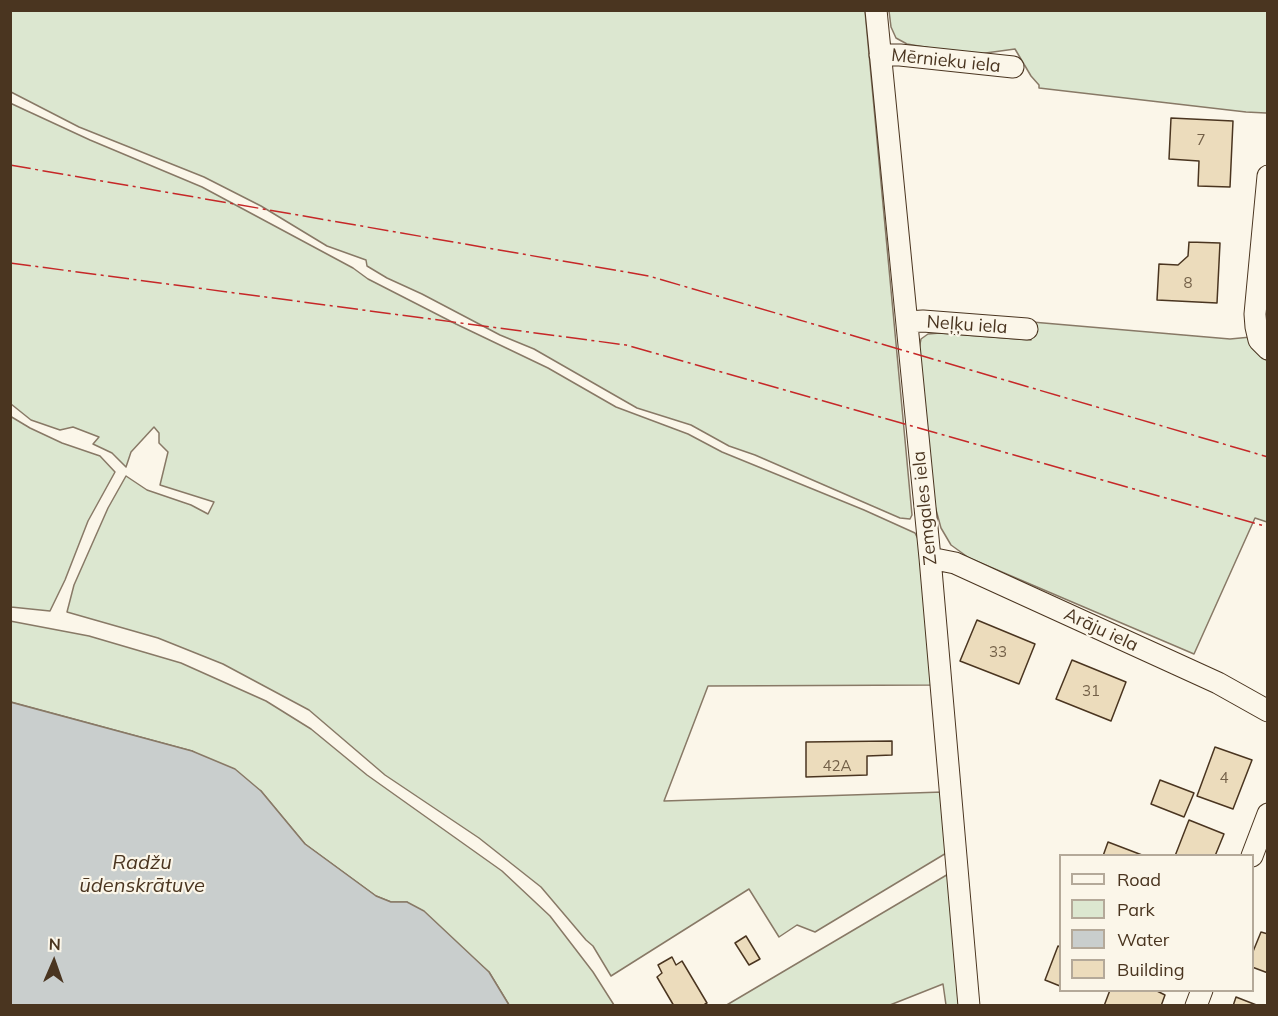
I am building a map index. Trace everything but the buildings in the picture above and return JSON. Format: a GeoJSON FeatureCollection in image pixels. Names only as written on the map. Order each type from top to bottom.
{"type":"FeatureCollection","features":[{"type":"Feature","properties":{"kind":"street","name":"Zemgales iela"},"geometry":{"type":"LineString","coordinates":[[876,10],[930,558],[969,1005]]}},
{"type":"Feature","properties":{"kind":"street","name":"Mērnieku iela"},"geometry":{"type":"LineString","coordinates":[[880,55],[1013,67]]}},
{"type":"Feature","properties":{"kind":"street"},"geometry":{"type":"LineString","coordinates":[[1268,176],[1256,314],[1259,340],[1268,349]]}},
{"type":"Feature","properties":{"kind":"street","name":"Neļķu iela"},"geometry":{"type":"LineString","coordinates":[[907,322],[923,321],[1027,330]]}},
{"type":"Feature","properties":{"kind":"street","name":"Arāju iela"},"geometry":{"type":"LineString","coordinates":[[930,558],[955,563],[1218,683],[1268,711]]}},
{"type":"Feature","properties":{"kind":"street"},"geometry":{"type":"LineString","coordinates":[[1252,854],[1268,814]]}},
{"type":"Feature","properties":{"kind":"green space"},"geometry":{"type":"Polygon","coordinates":[[[10,11],[865,11],[912,515],[910,519],[900,518],[729,446],[691,425],[637,408],[534,349],[500,335],[387,278],[367,266],[366,260],[327,246],[261,206],[204,177],[79,127],[11,92],[10,11]]]}},
{"type":"Feature","properties":{"kind":"green space"},"geometry":{"type":"Polygon","coordinates":[[[889,11],[1267,11],[1267,112],[1246,112],[1039,88],[1015,49],[971,55],[907,44],[896,38],[891,27],[889,11]]]}},
{"type":"Feature","properties":{"kind":"green space"},"geometry":{"type":"Polygon","coordinates":[[[10,103],[90,140],[202,187],[353,268],[368,279],[548,368],[616,407],[688,434],[722,452],[915,533],[918,539],[933,685],[708,686],[664,801],[943,792],[948,852],[815,932],[797,925],[779,937],[749,889],[611,976],[593,946],[541,887],[479,838],[385,775],[309,710],[223,664],[158,638],[67,612],[74,585],[108,508],[126,476],[147,490],[191,505],[208,514],[214,502],[160,485],[168,452],[159,443],[159,433],[154,427],[131,452],[126,467],[112,453],[93,444],[99,437],[73,427],[60,430],[31,420],[11,404],[10,103]]]}},
{"type":"Feature","properties":{"kind":"green space"},"geometry":{"type":"Polygon","coordinates":[[[1032,322],[1230,339],[1251,337],[1267,358],[1267,522],[1255,518],[1194,654],[969,558],[951,545],[941,528],[935,506],[919,349],[921,339],[928,334],[940,333],[1031,340],[1032,322]]]}},
{"type":"Feature","properties":{"kind":"green space"},"geometry":{"type":"Polygon","coordinates":[[[10,416],[62,443],[100,456],[115,472],[88,521],[50,611],[11,607],[10,416]]]}},
{"type":"Feature","properties":{"kind":"green space"},"geometry":{"type":"Polygon","coordinates":[[[10,621],[89,636],[181,663],[266,701],[311,729],[367,775],[502,871],[550,916],[593,972],[614,1005],[509,1005],[489,972],[407,902],[391,902],[376,896],[305,844],[261,791],[192,751],[11,702],[10,621]]]}},
{"type":"Feature","properties":{"kind":"green space"},"geometry":{"type":"Polygon","coordinates":[[[950,873],[961,1005],[946,1005],[943,984],[890,1005],[725,1006],[950,873]]]}},
{"type":"Feature","properties":{"kind":"water","name":"Radžu ūdenskrātuve"},"geometry":{"type":"Polygon","coordinates":[[[10,702],[192,751],[235,769],[261,791],[305,844],[376,896],[391,902],[407,902],[424,911],[489,972],[509,1005],[11,1005],[10,702]]]}},
{"type":"Feature","properties":{"kind":"power"},"geometry":{"type":"LineString","coordinates":[[10,165],[649,276],[1268,457]]}},
{"type":"Feature","properties":{"kind":"power"},"geometry":{"type":"LineString","coordinates":[[10,263],[626,345],[1268,527]]}}]}
